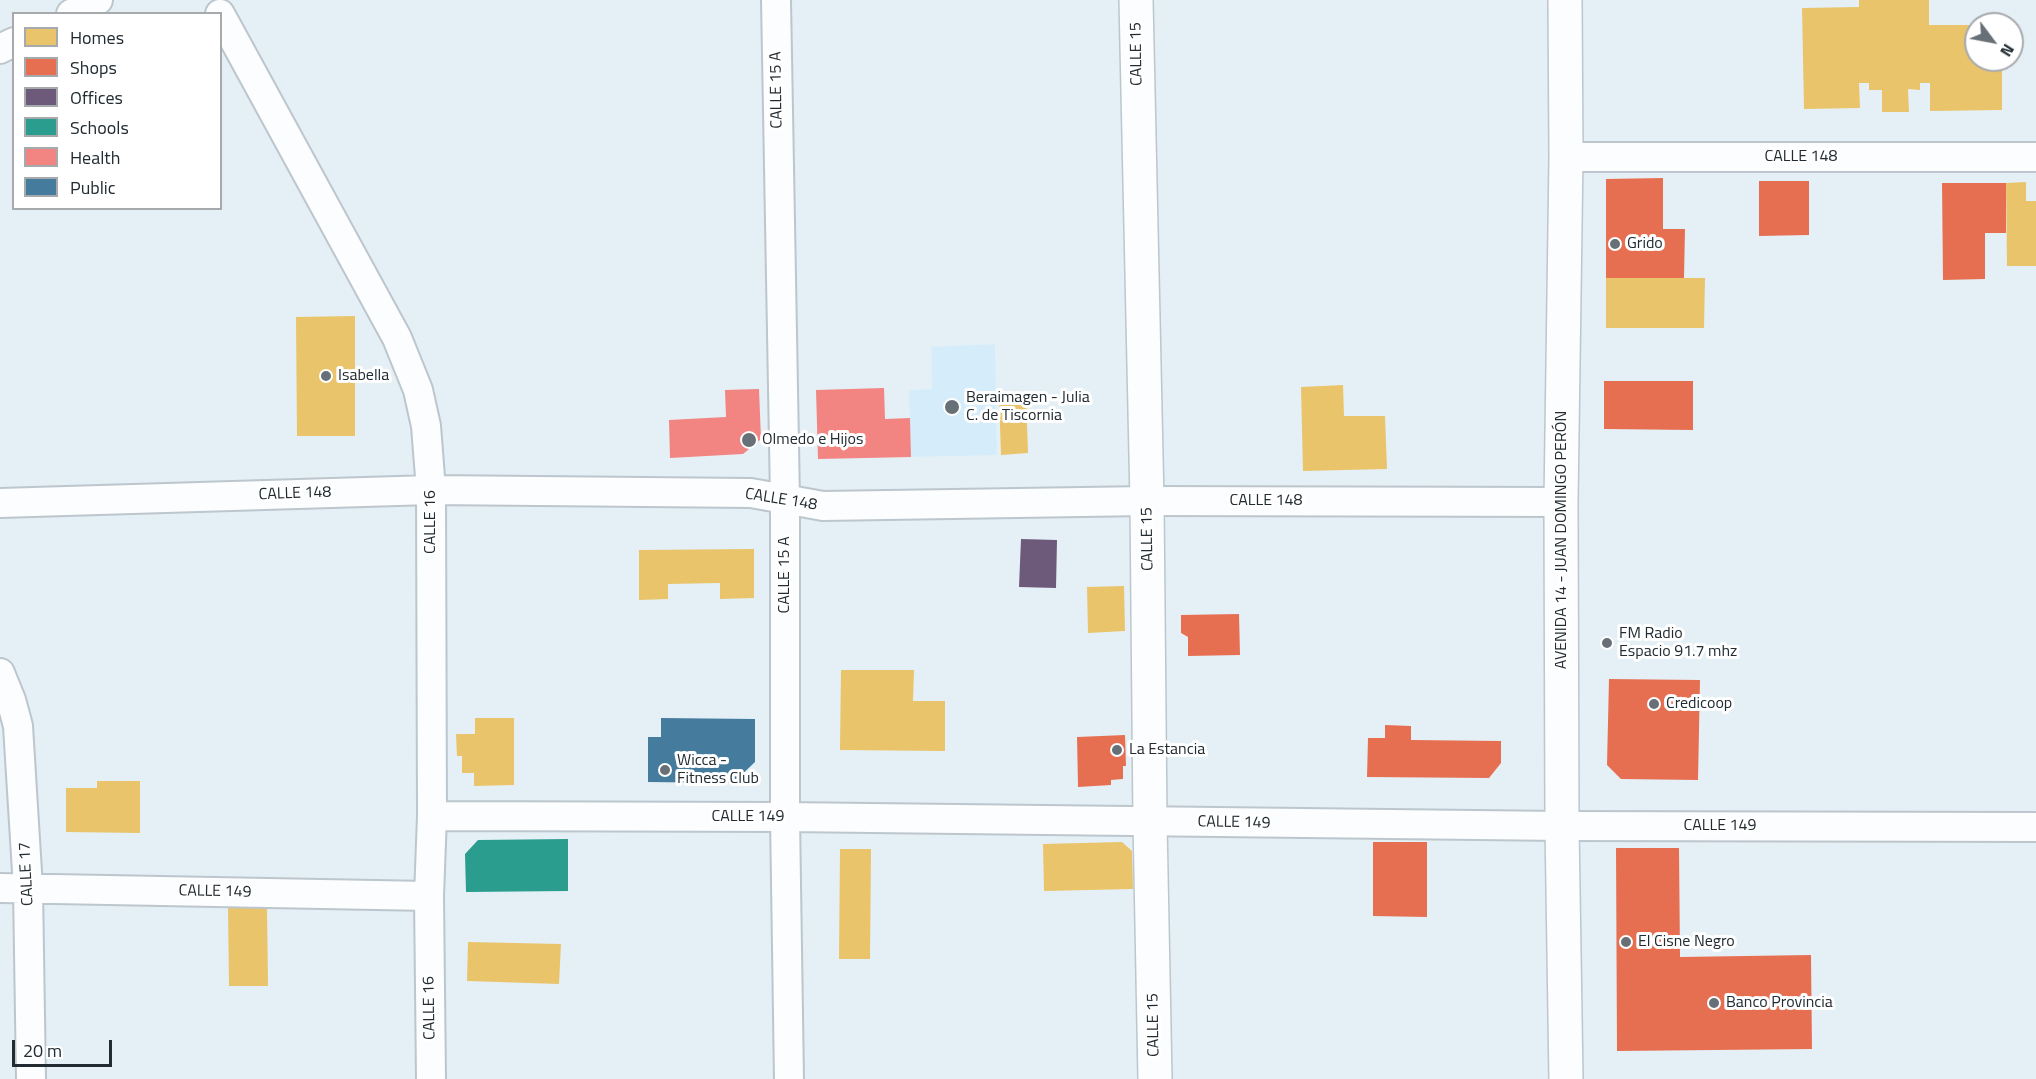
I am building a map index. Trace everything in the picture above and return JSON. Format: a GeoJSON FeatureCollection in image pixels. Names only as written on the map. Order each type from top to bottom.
{"type":"FeatureCollection","features":[{"type":"Feature","properties":{"kind":"main road","name":"CALLE 15"},"geometry":{"type":"LineString","coordinates":[[1136,0],[1147,501],[1155,1079]]}},
{"type":"Feature","properties":{"kind":"main road","name":"AVENIDA 14 - JUAN DOMINGO PERÓN"},"geometry":{"type":"LineString","coordinates":[[1565,0],[1562,826],[1566,1079]]}},
{"type":"Feature","properties":{"kind":"street"},"geometry":{"type":"LineString","coordinates":[[75,12],[98,0]]}},
{"type":"Feature","properties":{"kind":"street","name":"CALLE 15 A"},"geometry":{"type":"LineString","coordinates":[[776,0],[785,499],[789,1079]]}},
{"type":"Feature","properties":{"kind":"street","name":"CALLE 16"},"geometry":{"type":"LineString","coordinates":[[222,18],[401,347],[418,390],[423,414],[431,490],[432,816],[429,896],[431,1079]]}},
{"type":"Feature","properties":{"kind":"street","name":"CALLE 148"},"geometry":{"type":"LineString","coordinates":[[1566,157],[2036,157]]}},
{"type":"Feature","properties":{"kind":"street","name":"CALLE 148"},"geometry":{"type":"LineString","coordinates":[[0,503],[431,490],[751,493],[823,506],[1147,501],[1562,502]]}},
{"type":"Feature","properties":{"kind":"street","name":"CALLE 17"},"geometry":{"type":"LineString","coordinates":[[0,673],[18,726],[28,888],[31,1079]]}},
{"type":"Feature","properties":{"kind":"street","name":"CALLE 149"},"geometry":{"type":"LineString","coordinates":[[432,816],[786,817],[1562,826],[2036,827]]}},
{"type":"Feature","properties":{"kind":"street","name":"CALLE 149"},"geometry":{"type":"LineString","coordinates":[[0,888],[429,896]]}},
{"type":"Feature","properties":{"kind":"shaded area","name":"Beraimagen - Julia C. de Tiscornia"},"geometry":{"type":"Polygon","coordinates":[[[995,344],[997,455],[911,457],[909,390],[932,389],[931,347],[995,344]]]}},
{"type":"Feature","properties":{"kind":"building: Homes"},"geometry":{"type":"Polygon","coordinates":[[[1859,0],[1929,0],[1929,25],[1964,25],[1964,72],[2002,72],[2002,110],[1930,111],[1930,83],[1920,83],[1920,90],[1908,89],[1909,112],[1882,112],[1882,90],[1869,90],[1869,83],[1859,83],[1860,108],[1804,109],[1802,8],[1859,7],[1859,0]]]}},
{"type":"Feature","properties":{"kind":"building: Homes"},"geometry":{"type":"Polygon","coordinates":[[[2026,182],[2026,201],[2036,201],[2036,266],[2007,266],[2006,183],[2026,182]]]}},
{"type":"Feature","properties":{"kind":"building: Homes"},"geometry":{"type":"Polygon","coordinates":[[[1606,278],[1705,278],[1704,328],[1606,328],[1606,278]]]}},
{"type":"Feature","properties":{"kind":"building: Homes","name":"Isabella"},"geometry":{"type":"Polygon","coordinates":[[[355,316],[355,436],[297,436],[296,317],[355,316]]]}},
{"type":"Feature","properties":{"kind":"building: Homes"},"geometry":{"type":"Polygon","coordinates":[[[1343,385],[1344,416],[1385,416],[1387,469],[1303,471],[1301,387],[1343,385]]]}},
{"type":"Feature","properties":{"kind":"building: Homes"},"geometry":{"type":"Polygon","coordinates":[[[1026,394],[1028,453],[1001,455],[999,396],[1026,394]]]}},
{"type":"Feature","properties":{"kind":"building: Homes"},"geometry":{"type":"Polygon","coordinates":[[[754,549],[754,598],[720,599],[720,583],[668,584],[668,599],[639,600],[639,550],[754,549]]]}},
{"type":"Feature","properties":{"kind":"building: Homes"},"geometry":{"type":"Polygon","coordinates":[[[1124,586],[1125,631],[1088,633],[1087,587],[1124,586]]]}},
{"type":"Feature","properties":{"kind":"building: Homes"},"geometry":{"type":"Polygon","coordinates":[[[841,670],[914,670],[913,701],[945,701],[945,751],[840,750],[841,670]]]}},
{"type":"Feature","properties":{"kind":"building: Homes"},"geometry":{"type":"Polygon","coordinates":[[[475,718],[514,718],[514,785],[474,786],[474,773],[462,773],[462,756],[457,756],[456,734],[475,734],[475,718]]]}},
{"type":"Feature","properties":{"kind":"building: Homes"},"geometry":{"type":"Polygon","coordinates":[[[97,781],[140,781],[140,833],[66,832],[66,788],[97,788],[97,781]]]}},
{"type":"Feature","properties":{"kind":"building: Homes"},"geometry":{"type":"Polygon","coordinates":[[[1122,842],[1132,851],[1133,889],[1044,891],[1043,844],[1122,842]]]}},
{"type":"Feature","properties":{"kind":"building: Homes"},"geometry":{"type":"Polygon","coordinates":[[[840,849],[871,849],[870,959],[839,959],[840,849]]]}},
{"type":"Feature","properties":{"kind":"building: Homes"},"geometry":{"type":"Polygon","coordinates":[[[228,906],[267,906],[268,986],[229,986],[228,906]]]}},
{"type":"Feature","properties":{"kind":"building: Homes"},"geometry":{"type":"Polygon","coordinates":[[[468,942],[561,944],[559,984],[467,981],[468,942]]]}},
{"type":"Feature","properties":{"kind":"building: Shops"},"geometry":{"type":"Polygon","coordinates":[[[1663,178],[1663,229],[1685,229],[1684,278],[1606,278],[1606,179],[1663,178]]]}},
{"type":"Feature","properties":{"kind":"building: Shops"},"geometry":{"type":"Polygon","coordinates":[[[1759,181],[1809,181],[1809,235],[1759,236],[1759,181]]]}},
{"type":"Feature","properties":{"kind":"building: Shops"},"geometry":{"type":"Polygon","coordinates":[[[1942,183],[2006,183],[2006,233],[1985,233],[1985,279],[1943,280],[1942,183]]]}},
{"type":"Feature","properties":{"kind":"building: Shops"},"geometry":{"type":"Polygon","coordinates":[[[1604,381],[1693,381],[1693,430],[1604,429],[1604,381]]]}},
{"type":"Feature","properties":{"kind":"building: Shops"},"geometry":{"type":"Polygon","coordinates":[[[1239,614],[1240,655],[1188,656],[1188,637],[1181,633],[1181,615],[1239,614]]]}},
{"type":"Feature","properties":{"kind":"building: Shops"},"geometry":{"type":"Polygon","coordinates":[[[1609,679],[1700,680],[1698,780],[1621,779],[1607,765],[1609,679]]]}},
{"type":"Feature","properties":{"kind":"building: Shops"},"geometry":{"type":"Polygon","coordinates":[[[1385,725],[1411,726],[1411,740],[1501,741],[1501,763],[1489,778],[1367,777],[1368,738],[1385,738],[1385,725]]]}},
{"type":"Feature","properties":{"kind":"building: Shops"},"geometry":{"type":"Polygon","coordinates":[[[1125,735],[1126,766],[1123,766],[1123,779],[1111,780],[1111,785],[1078,787],[1077,737],[1125,735]]]}},
{"type":"Feature","properties":{"kind":"building: Shops"},"geometry":{"type":"Polygon","coordinates":[[[1373,842],[1427,842],[1427,917],[1373,916],[1373,842]]]}},
{"type":"Feature","properties":{"kind":"building: Shops","name":"Banco Provincia"},"geometry":{"type":"Polygon","coordinates":[[[1616,848],[1679,848],[1680,957],[1811,955],[1812,1049],[1617,1051],[1616,848]]]}},
{"type":"Feature","properties":{"kind":"building: Offices"},"geometry":{"type":"Polygon","coordinates":[[[1021,539],[1057,540],[1056,588],[1019,587],[1021,539]]]}},
{"type":"Feature","properties":{"kind":"building: Schools"},"geometry":{"type":"Polygon","coordinates":[[[568,839],[568,891],[466,892],[465,854],[478,840],[568,839]]]}},
{"type":"Feature","properties":{"kind":"building: Health"},"geometry":{"type":"Polygon","coordinates":[[[884,388],[885,419],[910,418],[911,457],[818,459],[816,390],[884,388]]]}},
{"type":"Feature","properties":{"kind":"building: Health"},"geometry":{"type":"Polygon","coordinates":[[[759,389],[761,439],[743,454],[670,458],[669,420],[726,417],[725,390],[759,389]]]}},
{"type":"Feature","properties":{"kind":"building: Public"},"geometry":{"type":"Polygon","coordinates":[[[661,718],[755,719],[755,762],[733,783],[648,782],[648,737],[661,737],[661,718]]]}},
{"type":"Feature","properties":{"kind":"place","name":"Grido"},"geometry":{"type":"Point","coordinates":[1615,244]}},
{"type":"Feature","properties":{"kind":"place","name":"Isabella"},"geometry":{"type":"Point","coordinates":[326,376]}},
{"type":"Feature","properties":{"kind":"place","name":"Beraimagen - Julia C. de Tiscornia"},"geometry":{"type":"Point","coordinates":[952,407]}},
{"type":"Feature","properties":{"kind":"place","name":"Olmedo e Hijos"},"geometry":{"type":"Point","coordinates":[749,440]}},
{"type":"Feature","properties":{"kind":"place","name":"FM Radio Espacio 91.7 mhz"},"geometry":{"type":"Point","coordinates":[1607,643]}},
{"type":"Feature","properties":{"kind":"place","name":"Credicoop"},"geometry":{"type":"Point","coordinates":[1654,704]}},
{"type":"Feature","properties":{"kind":"place","name":"La Estancia"},"geometry":{"type":"Point","coordinates":[1117,750]}},
{"type":"Feature","properties":{"kind":"place","name":"Wicca - Fitness Club"},"geometry":{"type":"Point","coordinates":[665,770]}},
{"type":"Feature","properties":{"kind":"place","name":"El Cisne Negro"},"geometry":{"type":"Point","coordinates":[1626,942]}},
{"type":"Feature","properties":{"kind":"place","name":"Banco Provincia"},"geometry":{"type":"Point","coordinates":[1714,1003]}}]}
